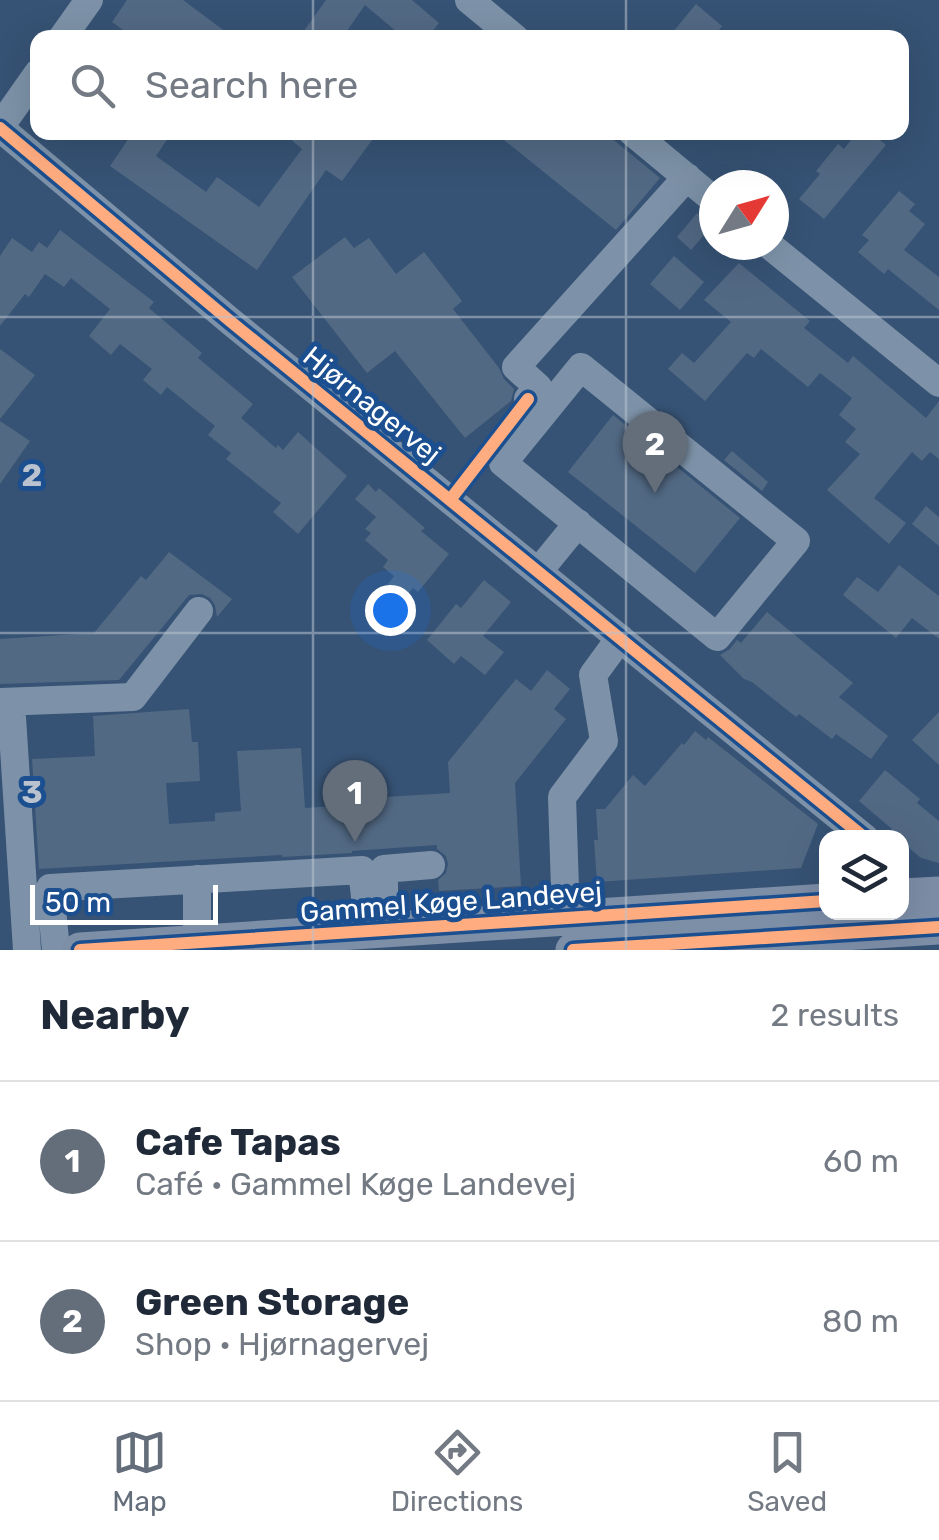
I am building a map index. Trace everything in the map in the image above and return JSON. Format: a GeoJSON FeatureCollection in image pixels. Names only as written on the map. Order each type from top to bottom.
{"type":"FeatureCollection","features":[{"type":"Feature","properties":{"kind":"main road","name":"Gammel Køge Landevej"},"geometry":{"type":"LineString","coordinates":[[570,935],[819,901]]}},
{"type":"Feature","properties":{"kind":"main road","name":"Gammel Køge Landevej"},"geometry":{"type":"LineString","coordinates":[[80,950],[377,932],[570,935],[939,927]]}},
{"type":"Feature","properties":{"kind":"street"},"geometry":{"type":"LineString","coordinates":[[68,30],[89,0]]}},
{"type":"Feature","properties":{"kind":"street"},"geometry":{"type":"LineString","coordinates":[[470,0],[506,30]]}},
{"type":"Feature","properties":{"kind":"street"},"geometry":{"type":"LineString","coordinates":[[0,127],[30,84]]}},
{"type":"Feature","properties":{"kind":"street","name":"Hjørnagervej"},"geometry":{"type":"LineString","coordinates":[[0,127],[230,321],[854,830]]}},
{"type":"Feature","properties":{"kind":"street"},"geometry":{"type":"LineString","coordinates":[[641,140],[699,188]]}},
{"type":"Feature","properties":{"kind":"street"},"geometry":{"type":"LineString","coordinates":[[528,399],[538,387],[516,366],[686,178]]}},
{"type":"Feature","properties":{"kind":"street"},"geometry":{"type":"LineString","coordinates":[[787,260],[939,383]]}},
{"type":"Feature","properties":{"kind":"street"},"geometry":{"type":"LineString","coordinates":[[581,367],[796,541],[717,637],[578,523],[504,463],[581,367]]}},
{"type":"Feature","properties":{"kind":"street"},"geometry":{"type":"LineString","coordinates":[[538,572],[578,523]]}},
{"type":"Feature","properties":{"kind":"street"},"geometry":{"type":"LineString","coordinates":[[28,950],[6,702],[133,697],[199,610]]}},
{"type":"Feature","properties":{"kind":"street","name":"Gammel Køge Landevej"},"geometry":{"type":"LineString","coordinates":[[570,935],[562,797],[604,741],[593,675],[620,638]]}},
{"type":"Feature","properties":{"kind":"street"},"geometry":{"type":"LineString","coordinates":[[377,932],[384,868],[431,864]]}},
{"type":"Feature","properties":{"kind":"street"},"geometry":{"type":"LineString","coordinates":[[56,950],[50,888],[196,879],[362,870],[377,932]]}},
{"type":"Feature","properties":{"kind":"street"},"geometry":{"type":"LineString","coordinates":[[196,879],[197,943]]}},
{"type":"Feature","properties":{"kind":"building"},"geometry":{"type":"Polygon","coordinates":[[[127,0],[183,0],[223,30],[123,30],[112,22],[127,0]]]}},
{"type":"Feature","properties":{"kind":"building"},"geometry":{"type":"Polygon","coordinates":[[[326,0],[412,0],[439,23],[433,30],[395,30],[365,5],[348,30],[305,30],[326,0]]]}},
{"type":"Feature","properties":{"kind":"building"},"geometry":{"type":"Polygon","coordinates":[[[696,4],[722,26],[719,30],[675,30],[696,4]]]}},
{"type":"Feature","properties":{"kind":"building"},"geometry":{"type":"Polygon","coordinates":[[[128,140],[167,140],[156,156],[206,192],[217,177],[259,207],[302,149],[291,140],[372,140],[342,181],[326,170],[257,270],[110,166],[128,140]]]}},
{"type":"Feature","properties":{"kind":"building"},"geometry":{"type":"Polygon","coordinates":[[[504,140],[614,140],[660,178],[616,230],[504,140]]]}},
{"type":"Feature","properties":{"kind":"building"},"geometry":{"type":"Polygon","coordinates":[[[851,140],[880,140],[886,145],[824,219],[799,199],[838,144],[844,149],[851,140]]]}},
{"type":"Feature","properties":{"kind":"building"},"geometry":{"type":"Polygon","coordinates":[[[899,191],[915,204],[909,211],[925,224],[904,250],[939,277],[939,310],[888,269],[884,274],[858,252],[869,240],[862,235],[899,191]]]}},
{"type":"Feature","properties":{"kind":"building"},"geometry":{"type":"Polygon","coordinates":[[[699,215],[699,241],[691,250],[677,237],[699,215]]]}},
{"type":"Feature","properties":{"kind":"building"},"geometry":{"type":"Polygon","coordinates":[[[60,230],[154,302],[149,308],[202,353],[198,358],[253,404],[241,418],[276,448],[278,445],[283,450],[298,432],[347,476],[298,534],[273,512],[281,503],[226,459],[231,453],[208,435],[215,426],[167,387],[161,395],[143,380],[152,369],[120,344],[111,355],[89,336],[110,309],[71,278],[64,287],[45,274],[0,326],[0,256],[12,238],[32,252],[39,242],[47,248],[60,230]]]}},
{"type":"Feature","properties":{"kind":"building"},"geometry":{"type":"Polygon","coordinates":[[[345,237],[354,248],[369,238],[396,274],[424,252],[462,301],[453,309],[514,389],[511,401],[465,438],[395,351],[367,373],[292,277],[345,237]]]}},
{"type":"Feature","properties":{"kind":"building"},"geometry":{"type":"Polygon","coordinates":[[[674,256],[704,282],[680,310],[650,284],[674,256]]]}},
{"type":"Feature","properties":{"kind":"building"},"geometry":{"type":"Polygon","coordinates":[[[739,263],[810,321],[804,328],[848,363],[853,356],[926,418],[939,401],[939,459],[930,452],[922,461],[912,452],[874,498],[906,523],[889,544],[827,490],[860,454],[845,442],[856,429],[839,415],[852,398],[820,373],[808,387],[761,349],[754,358],[747,353],[705,401],[668,369],[682,353],[694,363],[731,322],[704,300],[739,263]]]}},
{"type":"Feature","properties":{"kind":"building"},"geometry":{"type":"Polygon","coordinates":[[[0,349],[35,375],[0,419],[0,349]]]}},
{"type":"Feature","properties":{"kind":"building"},"geometry":{"type":"Polygon","coordinates":[[[613,415],[740,518],[695,573],[568,472],[613,415]]]}},
{"type":"Feature","properties":{"kind":"building"},"geometry":{"type":"Polygon","coordinates":[[[0,421],[30,441],[0,484],[0,421]]]}},
{"type":"Feature","properties":{"kind":"building"},"geometry":{"type":"Polygon","coordinates":[[[732,451],[768,482],[762,491],[724,460],[732,451]]]}},
{"type":"Feature","properties":{"kind":"building"},"geometry":{"type":"Polygon","coordinates":[[[368,484],[376,492],[379,488],[449,554],[418,592],[413,588],[401,603],[384,589],[394,576],[383,567],[388,560],[365,540],[371,533],[365,529],[376,517],[355,499],[368,484]]]}},
{"type":"Feature","properties":{"kind":"building"},"geometry":{"type":"Polygon","coordinates":[[[926,506],[939,517],[939,546],[912,524],[926,506]]]}},
{"type":"Feature","properties":{"kind":"building"},"geometry":{"type":"Polygon","coordinates":[[[169,552],[232,599],[217,617],[210,598],[189,595],[119,680],[0,684],[0,639],[94,633],[141,576],[146,580],[169,552]]]}},
{"type":"Feature","properties":{"kind":"building"},"geometry":{"type":"Polygon","coordinates":[[[899,565],[939,596],[939,639],[912,618],[896,638],[843,595],[857,577],[878,592],[899,565]]]}},
{"type":"Feature","properties":{"kind":"building"},"geometry":{"type":"Polygon","coordinates":[[[484,580],[511,602],[483,636],[504,652],[485,675],[461,656],[454,664],[427,640],[456,604],[461,608],[484,580]]]}},
{"type":"Feature","properties":{"kind":"building"},"geometry":{"type":"Polygon","coordinates":[[[767,612],[853,683],[839,697],[888,736],[871,759],[836,734],[832,739],[799,714],[796,717],[744,679],[720,655],[737,640],[741,643],[767,612]]]}},
{"type":"Feature","properties":{"kind":"building"},"geometry":{"type":"Polygon","coordinates":[[[547,670],[570,689],[554,709],[566,719],[515,783],[521,886],[439,891],[438,880],[446,873],[448,864],[437,845],[39,869],[32,759],[95,756],[93,716],[189,709],[192,742],[198,742],[200,781],[166,783],[169,824],[215,821],[215,813],[241,811],[237,751],[301,748],[305,808],[370,804],[369,798],[450,793],[448,762],[516,679],[531,691],[547,670]]]}},
{"type":"Feature","properties":{"kind":"building"},"geometry":{"type":"Polygon","coordinates":[[[939,712],[939,765],[912,740],[939,712]]]}},
{"type":"Feature","properties":{"kind":"building"},"geometry":{"type":"Polygon","coordinates":[[[695,731],[706,740],[708,737],[818,824],[801,868],[597,882],[596,809],[605,809],[633,775],[645,786],[695,731]]]}},
{"type":"Feature","properties":{"kind":"building"},"geometry":{"type":"Polygon","coordinates":[[[885,770],[939,821],[939,863],[921,858],[909,848],[909,830],[891,830],[859,801],[885,770]]]}},
{"type":"Feature","properties":{"kind":"cycle path"},"geometry":{"type":"LineString","coordinates":[[0,128],[230,321],[855,830]]}},
{"type":"Feature","properties":{"kind":"cycle path"},"geometry":{"type":"LineString","coordinates":[[450,500],[528,399]]}},
{"type":"Feature","properties":{"kind":"cycle path"},"geometry":{"type":"LineString","coordinates":[[80,950],[819,901]]}},
{"type":"Feature","properties":{"kind":"cycle path"},"geometry":{"type":"LineString","coordinates":[[573,950],[939,927]]}},
{"type":"Feature","properties":{"kind":"place","name":"Green Storage"},"geometry":{"type":"Point","coordinates":[655,493]}},
{"type":"Feature","properties":{"kind":"place","name":"Cafe Tapas"},"geometry":{"type":"Point","coordinates":[355,842]}}]}
